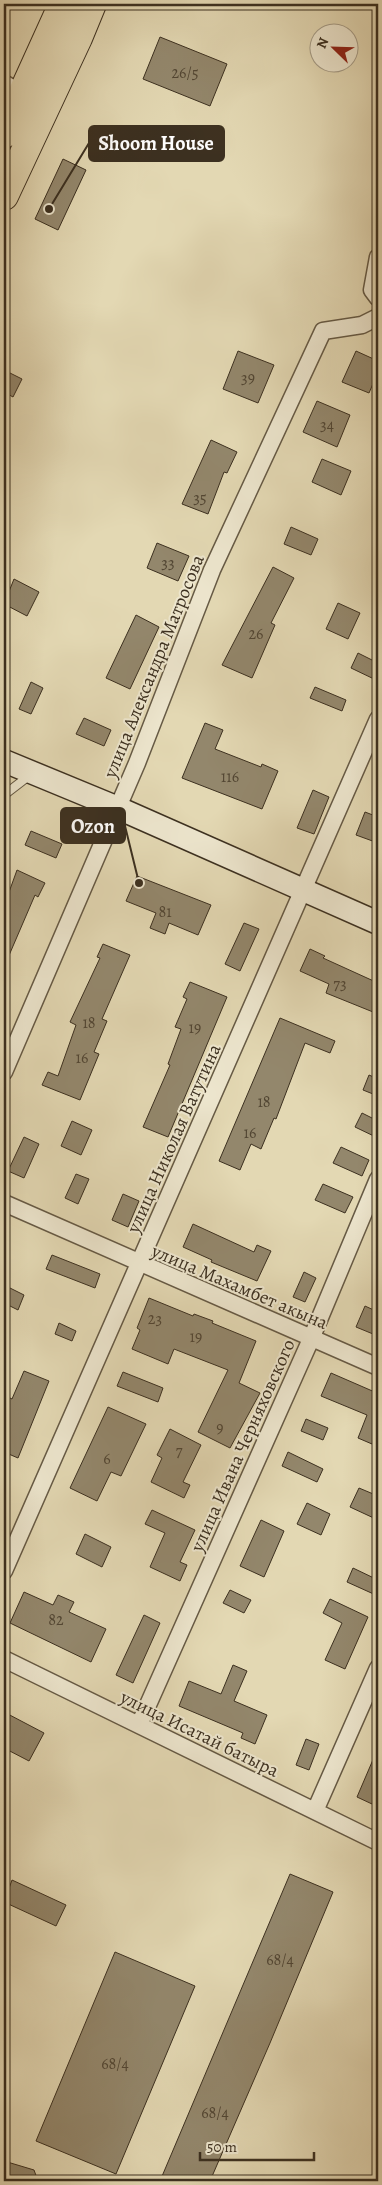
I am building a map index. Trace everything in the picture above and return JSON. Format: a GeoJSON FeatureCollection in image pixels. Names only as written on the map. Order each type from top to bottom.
{"type":"FeatureCollection","features":[{"type":"Feature","properties":{"kind":"highway"},"geometry":{"type":"LineString","coordinates":[[4,134],[13,89],[63,4]]}},
{"type":"Feature","properties":{"kind":"highway"},"geometry":{"type":"LineString","coordinates":[[4,196],[92,4]]}},
{"type":"Feature","properties":{"kind":"street"},"geometry":{"type":"LineString","coordinates":[[378,257],[372,290],[378,298]]}},
{"type":"Feature","properties":{"kind":"street","name":"улица Александра Матросова"},"geometry":{"type":"LineString","coordinates":[[4,1072],[118,808],[212,570],[323,332],[362,325],[378,317]]}},
{"type":"Feature","properties":{"kind":"street","name":"улица Николая Ватутина"},"geometry":{"type":"LineString","coordinates":[[4,1571],[140,1265],[378,719]]}},
{"type":"Feature","properties":{"kind":"street"},"geometry":{"type":"LineString","coordinates":[[4,761],[118,808],[378,923]]}},
{"type":"Feature","properties":{"kind":"street","name":"улица Ивана Черняховского"},"geometry":{"type":"LineString","coordinates":[[139,1725],[310,1339],[378,1179]]}},
{"type":"Feature","properties":{"kind":"street","name":"улица Махамбет акына"},"geometry":{"type":"LineString","coordinates":[[4,1203],[140,1265],[378,1367]]}},
{"type":"Feature","properties":{"kind":"street","name":"улица Исатай батыра"},"geometry":{"type":"LineString","coordinates":[[4,1659],[378,1842]]}},
{"type":"Feature","properties":{"kind":"street"},"geometry":{"type":"LineString","coordinates":[[315,1811],[378,1668]]}},
{"type":"Feature","properties":{"kind":"lane"},"geometry":{"type":"LineString","coordinates":[[4,795],[32,773]]}},
{"type":"Feature","properties":{"kind":"building"},"geometry":{"type":"Polygon","coordinates":[[[160,37],[227,64],[210,106],[143,79],[160,37]]]}},
{"type":"Feature","properties":{"kind":"building"},"geometry":{"type":"Polygon","coordinates":[[[63,159],[86,170],[58,230],[35,219],[63,159]]]}},
{"type":"Feature","properties":{"kind":"building"},"geometry":{"type":"Polygon","coordinates":[[[238,351],[274,365],[258,403],[223,389],[238,351]]]}},
{"type":"Feature","properties":{"kind":"building"},"geometry":{"type":"Polygon","coordinates":[[[356,351],[378,361],[378,372],[369,393],[342,382],[356,351]]]}},
{"type":"Feature","properties":{"kind":"building"},"geometry":{"type":"Polygon","coordinates":[[[4,370],[22,379],[13,397],[4,392],[4,370]]]}},
{"type":"Feature","properties":{"kind":"building"},"geometry":{"type":"Polygon","coordinates":[[[317,401],[350,415],[337,447],[303,432],[317,401]]]}},
{"type":"Feature","properties":{"kind":"building"},"geometry":{"type":"Polygon","coordinates":[[[211,440],[237,452],[227,473],[224,472],[208,514],[182,504],[211,440]]]}},
{"type":"Feature","properties":{"kind":"building"},"geometry":{"type":"Polygon","coordinates":[[[322,459],[351,471],[341,495],[312,482],[322,459]]]}},
{"type":"Feature","properties":{"kind":"building"},"geometry":{"type":"Polygon","coordinates":[[[291,527],[318,539],[311,555],[284,544],[291,527]]]}},
{"type":"Feature","properties":{"kind":"building"},"geometry":{"type":"Polygon","coordinates":[[[157,543],[189,556],[178,581],[147,568],[157,543]]]}},
{"type":"Feature","properties":{"kind":"building"},"geometry":{"type":"Polygon","coordinates":[[[273,567],[294,578],[271,623],[275,625],[252,678],[222,665],[273,567]]]}},
{"type":"Feature","properties":{"kind":"building"},"geometry":{"type":"Polygon","coordinates":[[[14,579],[39,592],[27,616],[4,604],[14,579]]]}},
{"type":"Feature","properties":{"kind":"building"},"geometry":{"type":"Polygon","coordinates":[[[338,603],[360,613],[348,639],[326,629],[338,603]]]}},
{"type":"Feature","properties":{"kind":"building"},"geometry":{"type":"Polygon","coordinates":[[[136,615],[159,627],[130,689],[106,678],[136,615]]]}},
{"type":"Feature","properties":{"kind":"building"},"geometry":{"type":"Polygon","coordinates":[[[358,653],[378,663],[378,671],[374,679],[351,668],[358,653]]]}},
{"type":"Feature","properties":{"kind":"building"},"geometry":{"type":"Polygon","coordinates":[[[31,682],[43,688],[31,714],[19,709],[31,682]]]}},
{"type":"Feature","properties":{"kind":"building"},"geometry":{"type":"Polygon","coordinates":[[[315,687],[346,700],[342,711],[310,698],[315,687]]]}},
{"type":"Feature","properties":{"kind":"building"},"geometry":{"type":"Polygon","coordinates":[[[84,718],[111,730],[104,746],[76,734],[84,718]]]}},
{"type":"Feature","properties":{"kind":"building"},"geometry":{"type":"Polygon","coordinates":[[[205,723],[223,730],[215,749],[261,767],[262,764],[278,771],[262,809],[182,778],[205,723]]]}},
{"type":"Feature","properties":{"kind":"building"},"geometry":{"type":"Polygon","coordinates":[[[313,790],[329,797],[314,834],[297,828],[313,790]]]}},
{"type":"Feature","properties":{"kind":"building"},"geometry":{"type":"Polygon","coordinates":[[[365,812],[378,817],[378,843],[356,835],[365,812]]]}},
{"type":"Feature","properties":{"kind":"building"},"geometry":{"type":"Polygon","coordinates":[[[31,831],[62,844],[56,858],[25,845],[31,831]]]}},
{"type":"Feature","properties":{"kind":"building"},"geometry":{"type":"Polygon","coordinates":[[[17,870],[45,883],[38,897],[35,895],[4,967],[4,906],[17,870]]]}},
{"type":"Feature","properties":{"kind":"building"},"geometry":{"type":"Polygon","coordinates":[[[137,876],[211,905],[198,935],[169,923],[165,934],[150,928],[156,913],[126,901],[137,876]]]}},
{"type":"Feature","properties":{"kind":"building"},"geometry":{"type":"Polygon","coordinates":[[[244,923],[259,929],[240,971],[225,964],[244,923]]]}},
{"type":"Feature","properties":{"kind":"building"},"geometry":{"type":"Polygon","coordinates":[[[103,944],[130,955],[102,1019],[107,1021],[94,1052],[99,1054],[80,1100],[42,1085],[48,1072],[58,1076],[76,1025],[70,1022],[100,958],[97,957],[103,944]]]}},
{"type":"Feature","properties":{"kind":"building"},"geometry":{"type":"Polygon","coordinates":[[[310,949],[325,956],[323,958],[378,983],[378,1014],[326,993],[329,984],[300,971],[310,949]]]}},
{"type":"Feature","properties":{"kind":"building"},"geometry":{"type":"Polygon","coordinates":[[[190,982],[227,997],[168,1137],[143,1127],[170,1065],[168,1064],[181,1029],[175,1027],[187,999],[183,997],[190,982]]]}},
{"type":"Feature","properties":{"kind":"building"},"geometry":{"type":"Polygon","coordinates":[[[280,1018],[335,1041],[330,1053],[305,1043],[276,1119],[274,1118],[261,1149],[251,1144],[240,1170],[219,1161],[280,1018]]]}},
{"type":"Feature","properties":{"kind":"building"},"geometry":{"type":"Polygon","coordinates":[[[369,1075],[378,1079],[378,1096],[363,1090],[369,1075]]]}},
{"type":"Feature","properties":{"kind":"building"},"geometry":{"type":"Polygon","coordinates":[[[362,1113],[378,1121],[378,1138],[355,1127],[362,1113]]]}},
{"type":"Feature","properties":{"kind":"building"},"geometry":{"type":"Polygon","coordinates":[[[72,1121],[92,1130],[81,1155],[61,1146],[72,1121]]]}},
{"type":"Feature","properties":{"kind":"building"},"geometry":{"type":"Polygon","coordinates":[[[24,1137],[39,1144],[24,1178],[8,1171],[24,1137]]]}},
{"type":"Feature","properties":{"kind":"building"},"geometry":{"type":"Polygon","coordinates":[[[341,1147],[369,1160],[362,1176],[333,1163],[341,1147]]]}},
{"type":"Feature","properties":{"kind":"building"},"geometry":{"type":"Polygon","coordinates":[[[76,1174],[89,1179],[78,1204],[65,1198],[76,1174]]]}},
{"type":"Feature","properties":{"kind":"building"},"geometry":{"type":"Polygon","coordinates":[[[323,1184],[353,1197],[345,1213],[315,1200],[323,1184]]]}},
{"type":"Feature","properties":{"kind":"building"},"geometry":{"type":"Polygon","coordinates":[[[123,1194],[139,1201],[128,1227],[112,1220],[123,1194]]]}},
{"type":"Feature","properties":{"kind":"building"},"geometry":{"type":"Polygon","coordinates":[[[193,1224],[254,1252],[257,1245],[271,1251],[257,1281],[211,1262],[212,1260],[183,1247],[193,1224]]]}},
{"type":"Feature","properties":{"kind":"building"},"geometry":{"type":"Polygon","coordinates":[[[52,1255],[100,1274],[95,1288],[46,1269],[52,1255]]]}},
{"type":"Feature","properties":{"kind":"building"},"geometry":{"type":"Polygon","coordinates":[[[304,1272],[316,1278],[305,1302],[293,1297],[304,1272]]]}},
{"type":"Feature","properties":{"kind":"building"},"geometry":{"type":"Polygon","coordinates":[[[4,1285],[24,1295],[18,1310],[4,1303],[4,1285]]]}},
{"type":"Feature","properties":{"kind":"building"},"geometry":{"type":"Polygon","coordinates":[[[149,1298],[193,1316],[194,1314],[213,1321],[212,1323],[256,1341],[239,1383],[260,1393],[230,1448],[198,1432],[228,1370],[174,1349],[168,1364],[132,1349],[140,1330],[137,1328],[149,1298]]]}},
{"type":"Feature","properties":{"kind":"building"},"geometry":{"type":"Polygon","coordinates":[[[365,1306],[378,1312],[378,1321],[373,1334],[356,1327],[365,1306]]]}},
{"type":"Feature","properties":{"kind":"building"},"geometry":{"type":"Polygon","coordinates":[[[59,1323],[76,1331],[72,1341],[55,1334],[59,1323]]]}},
{"type":"Feature","properties":{"kind":"building"},"geometry":{"type":"Polygon","coordinates":[[[24,1371],[49,1381],[18,1458],[4,1452],[4,1395],[12,1399],[24,1371]]]}},
{"type":"Feature","properties":{"kind":"building"},"geometry":{"type":"Polygon","coordinates":[[[123,1372],[163,1388],[158,1402],[117,1386],[123,1372]]]}},
{"type":"Feature","properties":{"kind":"building"},"geometry":{"type":"Polygon","coordinates":[[[331,1373],[377,1393],[378,1390],[378,1428],[372,1444],[358,1438],[367,1415],[321,1396],[331,1373]]]}},
{"type":"Feature","properties":{"kind":"building"},"geometry":{"type":"Polygon","coordinates":[[[108,1407],[146,1424],[121,1476],[111,1472],[97,1501],[70,1488],[108,1407]]]}},
{"type":"Feature","properties":{"kind":"building"},"geometry":{"type":"Polygon","coordinates":[[[306,1419],[328,1428],[323,1440],[301,1431],[306,1419]]]}},
{"type":"Feature","properties":{"kind":"building"},"geometry":{"type":"Polygon","coordinates":[[[170,1429],[201,1445],[183,1482],[190,1485],[184,1498],[151,1482],[162,1458],[157,1455],[170,1429]]]}},
{"type":"Feature","properties":{"kind":"building"},"geometry":{"type":"Polygon","coordinates":[[[288,1452],[323,1469],[317,1482],[282,1466],[288,1452]]]}},
{"type":"Feature","properties":{"kind":"building"},"geometry":{"type":"Polygon","coordinates":[[[359,1488],[378,1496],[378,1520],[350,1507],[359,1488]]]}},
{"type":"Feature","properties":{"kind":"building"},"geometry":{"type":"Polygon","coordinates":[[[307,1503],[330,1514],[321,1535],[297,1524],[307,1503]]]}},
{"type":"Feature","properties":{"kind":"building"},"geometry":{"type":"Polygon","coordinates":[[[152,1510],[195,1530],[180,1562],[187,1565],[180,1581],[150,1567],[165,1533],[145,1524],[152,1510]]]}},
{"type":"Feature","properties":{"kind":"building"},"geometry":{"type":"Polygon","coordinates":[[[261,1520],[284,1531],[264,1577],[240,1566],[261,1520]]]}},
{"type":"Feature","properties":{"kind":"building"},"geometry":{"type":"Polygon","coordinates":[[[85,1534],[111,1547],[102,1567],[76,1554],[85,1534]]]}},
{"type":"Feature","properties":{"kind":"building"},"geometry":{"type":"Polygon","coordinates":[[[353,1568],[378,1580],[378,1596],[347,1582],[353,1568]]]}},
{"type":"Feature","properties":{"kind":"building"},"geometry":{"type":"Polygon","coordinates":[[[230,1590],[251,1600],[244,1613],[223,1603],[230,1590]]]}},
{"type":"Feature","properties":{"kind":"building"},"geometry":{"type":"Polygon","coordinates":[[[24,1592],[53,1605],[58,1595],[74,1602],[69,1612],[106,1629],[91,1662],[10,1623],[24,1592]]]}},
{"type":"Feature","properties":{"kind":"building"},"geometry":{"type":"Polygon","coordinates":[[[330,1599],[368,1617],[345,1669],[325,1660],[342,1623],[323,1613],[330,1599]]]}},
{"type":"Feature","properties":{"kind":"building"},"geometry":{"type":"Polygon","coordinates":[[[144,1615],[160,1623],[133,1683],[116,1675],[144,1615]]]}},
{"type":"Feature","properties":{"kind":"building"},"geometry":{"type":"Polygon","coordinates":[[[233,1665],[247,1671],[234,1701],[267,1715],[255,1744],[241,1738],[243,1733],[179,1706],[189,1681],[221,1694],[233,1665]]]}},
{"type":"Feature","properties":{"kind":"building"},"geometry":{"type":"Polygon","coordinates":[[[4,1712],[44,1733],[29,1761],[4,1748],[4,1712]]]}},
{"type":"Feature","properties":{"kind":"building"},"geometry":{"type":"Polygon","coordinates":[[[306,1739],[319,1744],[309,1770],[296,1765],[306,1739]]]}},
{"type":"Feature","properties":{"kind":"building"},"geometry":{"type":"Polygon","coordinates":[[[378,1748],[378,1790],[372,1804],[357,1797],[378,1748]]]}},
{"type":"Feature","properties":{"kind":"building"},"geometry":{"type":"Polygon","coordinates":[[[290,1874],[333,1892],[270,2043],[210,2181],[160,2181],[290,1874]]]}},
{"type":"Feature","properties":{"kind":"building"},"geometry":{"type":"Polygon","coordinates":[[[12,1880],[66,1905],[56,1926],[4,1902],[12,1880]]]}},
{"type":"Feature","properties":{"kind":"building"},"geometry":{"type":"Polygon","coordinates":[[[115,1952],[195,1986],[116,2174],[36,2141],[115,1952]]]}},
{"type":"Feature","properties":{"kind":"building"},"geometry":{"type":"Polygon","coordinates":[[[4,2161],[34,2170],[38,2181],[10,2181],[4,2161]]]}},
{"type":"Feature","properties":{"kind":"place","name":"Shoom House"},"geometry":{"type":"Point","coordinates":[49,209]}},
{"type":"Feature","properties":{"kind":"place","name":"Ozon"},"geometry":{"type":"Point","coordinates":[139,883]}}]}
